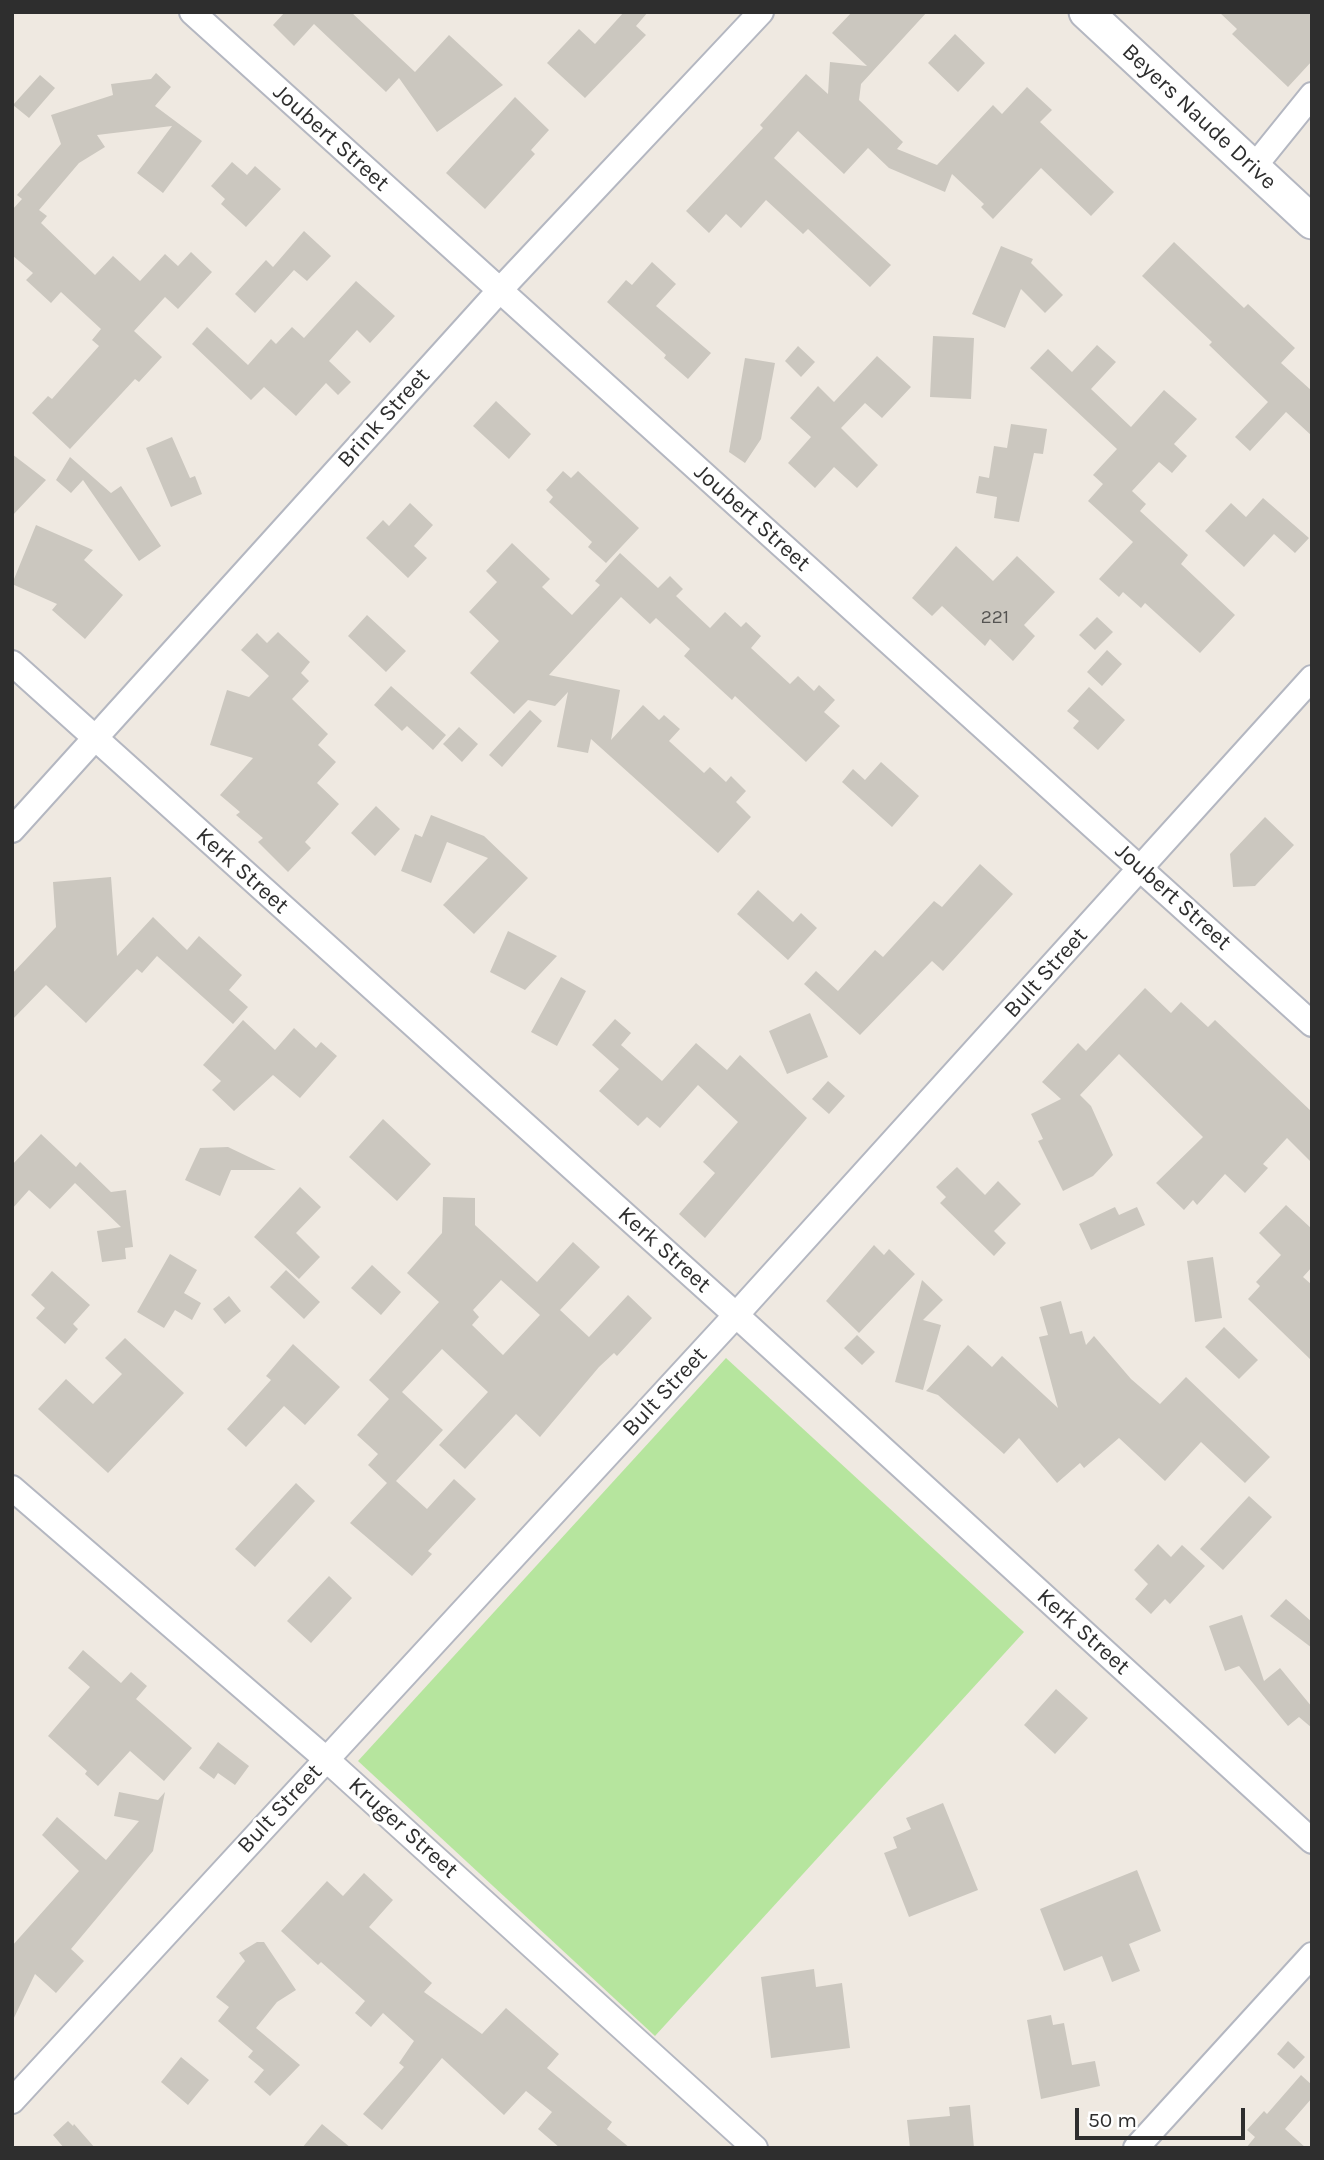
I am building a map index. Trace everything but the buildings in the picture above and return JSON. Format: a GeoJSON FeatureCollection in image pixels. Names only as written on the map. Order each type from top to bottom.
{"type":"FeatureCollection","features":[{"type":"Feature","properties":{"kind":"street","name":"Joubert Street"},"geometry":{"type":"LineString","coordinates":[[192,12],[1312,1024]]}},
{"type":"Feature","properties":{"kind":"street","name":"Brink Street"},"geometry":{"type":"LineString","coordinates":[[12,830],[499,291],[761,12]]}},
{"type":"Feature","properties":{"kind":"street","name":"Beyers Naude Drive"},"geometry":{"type":"LineString","coordinates":[[1086,12],[1312,222]]}},
{"type":"Feature","properties":{"kind":"street"},"geometry":{"type":"LineString","coordinates":[[1253,168],[1312,95]]}},
{"type":"Feature","properties":{"kind":"street","name":"Kerk Street"},"geometry":{"type":"LineString","coordinates":[[12,663],[736,1315],[1312,1841]]}},
{"type":"Feature","properties":{"kind":"street","name":"Bult Street"},"geometry":{"type":"LineString","coordinates":[[12,2101],[736,1315],[1312,678]]}},
{"type":"Feature","properties":{"kind":"street","name":"Kruger Street"},"geometry":{"type":"LineString","coordinates":[[12,1488],[326,1759],[755,2148]]}},
{"type":"Feature","properties":{"kind":"street"},"geometry":{"type":"LineString","coordinates":[[1136,2148],[1312,1955]]}},
{"type":"Feature","properties":{"kind":"green space"},"geometry":{"type":"Polygon","coordinates":[[[726,1358],[1024,1632],[655,2036],[358,1761],[726,1358]]]}}]}
